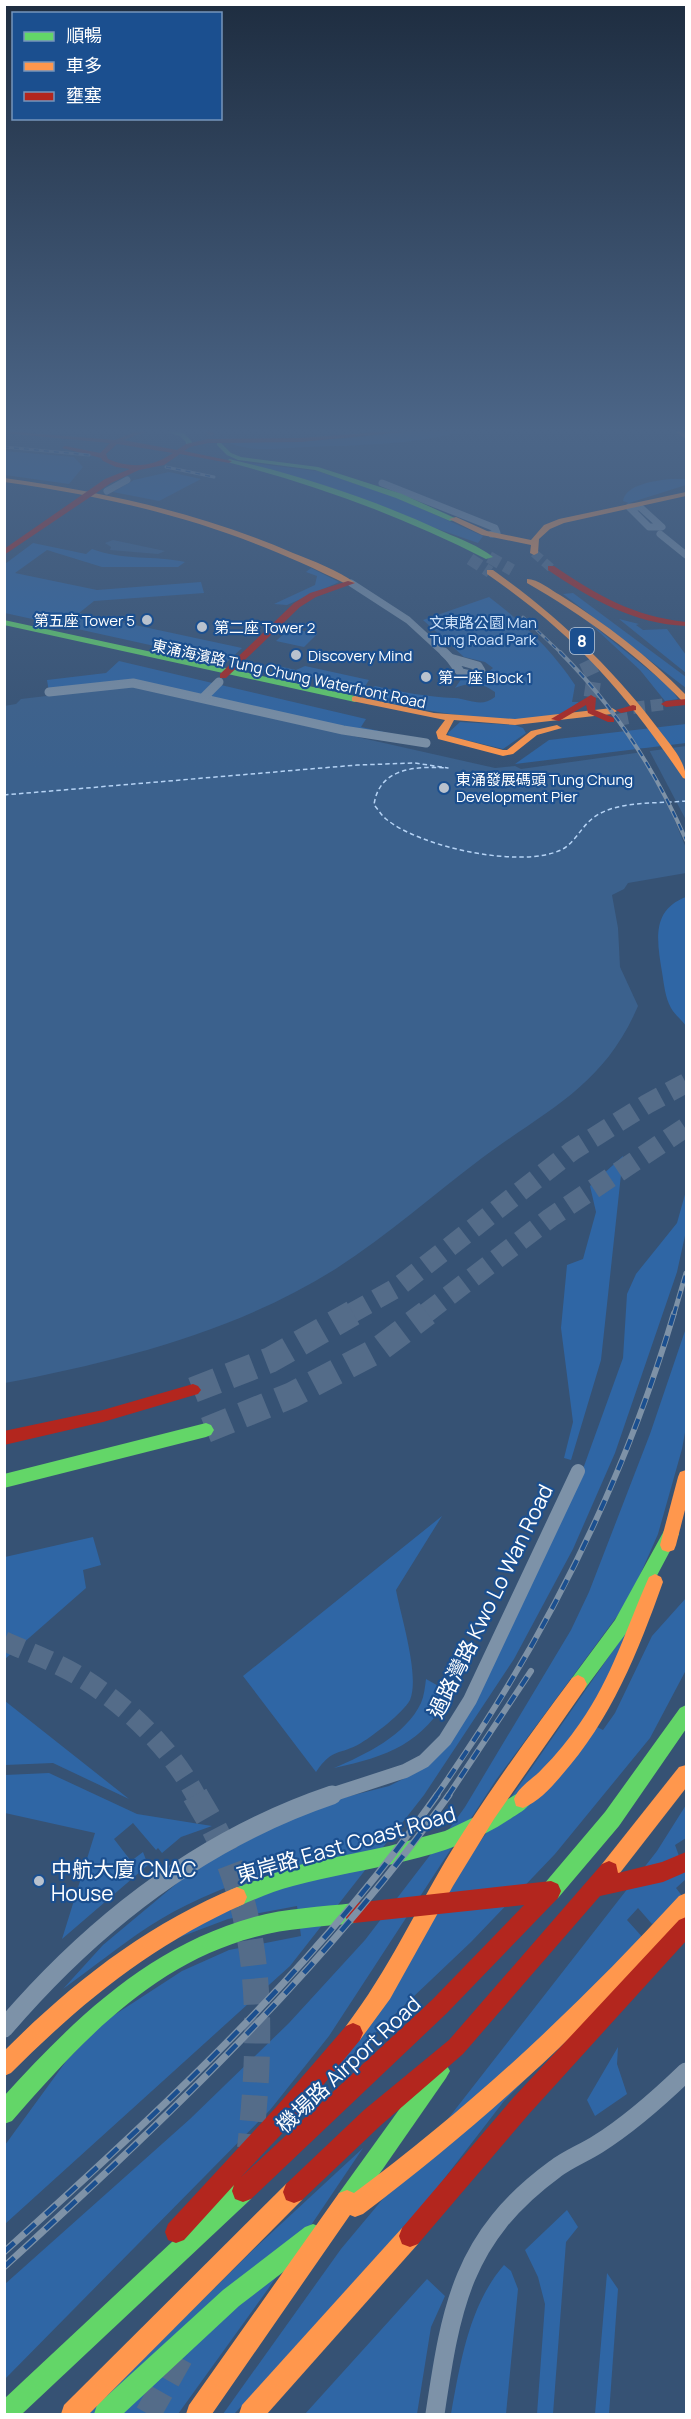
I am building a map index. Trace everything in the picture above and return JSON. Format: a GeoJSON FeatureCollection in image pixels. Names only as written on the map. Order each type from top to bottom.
{"type":"FeatureCollection","features":[{"type":"Feature","properties":{"kind":"main road"},"geometry":{"type":"LineString","coordinates":[[273,544],[351,583]]}},
{"type":"Feature","properties":{"kind":"main road"},"geometry":{"type":"LineString","coordinates":[[438,544],[467,559]]}},
{"type":"Feature","properties":{"kind":"main road"},"geometry":{"type":"LineString","coordinates":[[460,544],[489,557]]}},
{"type":"Feature","properties":{"kind":"main road"},"geometry":{"type":"LineString","coordinates":[[551,568],[598,600],[624,613],[658,622],[687,624]]}},
{"type":"Feature","properties":{"kind":"main road","name":"8"},"geometry":{"type":"LineString","coordinates":[[512,570],[531,581],[607,648]]}},
{"type":"Feature","properties":{"kind":"main road","name":"8"},"geometry":{"type":"LineString","coordinates":[[585,661],[551,627],[486,572],[529,596],[599,656],[625,713]]}},
{"type":"Feature","properties":{"kind":"main road"},"geometry":{"type":"LineString","coordinates":[[531,581],[579,609],[649,662],[677,705]]}},
{"type":"Feature","properties":{"kind":"main road"},"geometry":{"type":"LineString","coordinates":[[223,677],[304,600],[351,583]]}},
{"type":"Feature","properties":{"kind":"main road","name":"東涌海濱路 Tung Chung Waterfront Road"},"geometry":{"type":"LineString","coordinates":[[4,622],[223,677]]}},
{"type":"Feature","properties":{"kind":"main road","name":"東涌海濱路 Tung Chung Waterfront Road"},"geometry":{"type":"LineString","coordinates":[[4,628],[426,721],[515,722],[593,714]]}},
{"type":"Feature","properties":{"kind":"main road"},"geometry":{"type":"LineString","coordinates":[[556,719],[590,699],[589,707],[593,714],[625,713],[687,776]]}},
{"type":"Feature","properties":{"kind":"main road","name":"東涌海濱路 Tung Chung Waterfront Road"},"geometry":{"type":"LineString","coordinates":[[447,723],[440,735],[444,739],[503,753],[510,752],[528,736],[544,729],[625,713]]}},
{"type":"Feature","properties":{"kind":"main road"},"geometry":{"type":"LineString","coordinates":[[515,722],[526,728],[528,736]]}},
{"type":"Feature","properties":{"kind":"main road"},"geometry":{"type":"LineString","coordinates":[[4,1438],[103,1416],[193,1390]]}},
{"type":"Feature","properties":{"kind":"main road"},"geometry":{"type":"LineString","coordinates":[[4,1480],[207,1430]]}},
{"type":"Feature","properties":{"kind":"main road","name":"東岸路 East Coast Road"},"geometry":{"type":"LineString","coordinates":[[4,2066],[36,2033],[90,1985],[185,1921],[264,1885],[434,1845],[485,1823],[547,1781],[570,1757],[593,1725],[627,1660],[671,1534],[687,1477]]}},
{"type":"Feature","properties":{"kind":"main road"},"geometry":{"type":"LineString","coordinates":[[26,2395],[285,2114],[363,2021],[390,1979],[458,1858],[515,1769],[621,1626],[671,1534]]}},
{"type":"Feature","properties":{"kind":"main road","name":"機場路 Airport Road"},"geometry":{"type":"LineString","coordinates":[[6,2415],[507,1940],[589,1850],[640,1784],[687,1714]]}},
{"type":"Feature","properties":{"kind":"main road"},"geometry":{"type":"LineString","coordinates":[[198,2415],[456,2048],[636,1840],[687,1774]]}},
{"type":"Feature","properties":{"kind":"main road"},"geometry":{"type":"LineString","coordinates":[[4,2113],[84,2024],[155,1970],[205,1943],[231,1933],[299,1919],[586,1889],[663,1872],[687,1862]]}},
{"type":"Feature","properties":{"kind":"main road"},"geometry":{"type":"LineString","coordinates":[[106,2415],[165,2356],[226,2302],[290,2251],[397,2176],[476,2114],[617,1980],[685,1905]]}},
{"type":"Feature","properties":{"kind":"main road"},"geometry":{"type":"LineString","coordinates":[[251,2415],[388,2262],[521,2106],[687,1927]]}},
{"type":"Feature","properties":{"kind":"main road"},"geometry":{"type":"LineString","coordinates":[[73,2415],[264,2220],[372,2118],[456,2048]]}},
{"type":"Feature","properties":{"kind":"street"},"geometry":{"type":"LineString","coordinates":[[673,544],[687,555]]}},
{"type":"Feature","properties":{"kind":"street"},"geometry":{"type":"LineString","coordinates":[[351,583],[408,620],[450,658]]}},
{"type":"Feature","properties":{"kind":"street"},"geometry":{"type":"LineString","coordinates":[[203,698],[223,677]]}},
{"type":"Feature","properties":{"kind":"street"},"geometry":{"type":"LineString","coordinates":[[49,692],[133,682],[343,730],[426,743]]}},
{"type":"Feature","properties":{"kind":"street","name":"過路灣路 Kwo Lo Wan Road"},"geometry":{"type":"LineString","coordinates":[[4,2028],[63,1962],[125,1909],[197,1859],[270,1818],[315,1800],[399,1774],[433,1754],[450,1734],[470,1700],[578,1471]]}},
{"type":"Feature","properties":{"kind":"street"},"geometry":{"type":"LineString","coordinates":[[435,2415],[443,2357],[471,2263],[490,2232],[500,2219],[554,2169],[599,2144],[641,2112],[687,2072]]}},
{"type":"Feature","properties":{"kind":"green space"},"geometry":{"type":"Polygon","coordinates":[[[32,544],[86,554],[92,549],[127,557],[185,562],[178,567],[102,567],[47,550],[15,573],[97,590],[201,582],[204,593],[94,601],[79,613],[242,648],[227,662],[5,613],[5,564],[32,544]]]}},
{"type":"Feature","properties":{"kind":"green space"},"geometry":{"type":"Polygon","coordinates":[[[311,568],[339,582],[287,605],[274,604],[315,585],[317,576],[306,572],[311,568]]]}},
{"type":"Feature","properties":{"kind":"green space"},"geometry":{"type":"Polygon","coordinates":[[[573,593],[686,677],[686,688],[563,594],[573,593]]]}},
{"type":"Feature","properties":{"kind":"green space","name":"文東路公園 Man Tung Road Park"},"geometry":{"type":"Polygon","coordinates":[[[489,597],[513,616],[546,648],[575,685],[572,702],[579,702],[564,712],[547,718],[524,720],[469,716],[370,699],[374,695],[367,693],[375,686],[475,702],[485,702],[495,697],[495,692],[480,685],[470,684],[455,688],[462,678],[481,678],[493,668],[485,662],[464,657],[423,620],[489,597]]]}},
{"type":"Feature","properties":{"kind":"green space"},"geometry":{"type":"Polygon","coordinates":[[[585,619],[670,687],[678,699],[665,701],[640,670],[585,619]]]}},
{"type":"Feature","properties":{"kind":"green space"},"geometry":{"type":"Polygon","coordinates":[[[619,619],[639,624],[636,625],[643,630],[667,629],[686,655],[686,673],[619,619]]]}},
{"type":"Feature","properties":{"kind":"green space"},"geometry":{"type":"Polygon","coordinates":[[[290,628],[317,634],[304,647],[276,641],[290,628]]]}},
{"type":"Feature","properties":{"kind":"green space"},"geometry":{"type":"Polygon","coordinates":[[[119,661],[366,719],[361,727],[425,741],[361,734],[359,737],[131,686],[49,692],[47,680],[106,673],[119,661]]]}},
{"type":"Feature","properties":{"kind":"green space"},"geometry":{"type":"Polygon","coordinates":[[[274,665],[296,670],[305,666],[369,680],[364,688],[268,667],[274,665]]]}},
{"type":"Feature","properties":{"kind":"green space"},"geometry":{"type":"Polygon","coordinates":[[[460,722],[515,725],[523,728],[526,733],[503,749],[449,736],[448,733],[460,722]]]}},
{"type":"Feature","properties":{"kind":"green space"},"geometry":{"type":"Polygon","coordinates":[[[686,724],[686,743],[515,764],[549,740],[686,724]]]}},
{"type":"Feature","properties":{"kind":"green space"},"geometry":{"type":"Polygon","coordinates":[[[686,897],[686,1026],[673,1011],[667,999],[658,938],[662,918],[667,910],[686,897]]]}},
{"type":"Feature","properties":{"kind":"green space"},"geometry":{"type":"Polygon","coordinates":[[[623,1156],[601,1360],[571,1460],[564,1458],[573,1422],[561,1328],[567,1265],[583,1259],[596,1212],[590,1186],[623,1156]]]}},
{"type":"Feature","properties":{"kind":"green space"},"geometry":{"type":"Polygon","coordinates":[[[686,1191],[686,1231],[677,1272],[615,1453],[573,1549],[514,1659],[424,1795],[290,1966],[5,2224],[5,2145],[67,2060],[105,2021],[182,1971],[229,1950],[301,1936],[297,1906],[228,1919],[167,1942],[283,1867],[214,1892],[180,1908],[126,1942],[63,1989],[103,1945],[194,1869],[315,1805],[389,1786],[417,1772],[454,1732],[575,1491],[623,1358],[627,1294],[636,1274],[677,1223],[686,1191]]]}},
{"type":"Feature","properties":{"kind":"green space"},"geometry":{"type":"Polygon","coordinates":[[[686,1328],[686,1427],[682,1449],[658,1534],[629,1600],[496,1780],[329,2036],[270,2110],[5,2379],[5,2284],[190,2119],[289,2023],[365,1940],[465,1807],[571,1630],[589,1592],[650,1434],[686,1328]]]}},
{"type":"Feature","properties":{"kind":"green space"},"geometry":{"type":"Polygon","coordinates":[[[442,1516],[396,1590],[409,1646],[413,1676],[410,1700],[380,1729],[361,1743],[332,1755],[316,1772],[243,1676],[442,1516]]]}},
{"type":"Feature","properties":{"kind":"green space"},"geometry":{"type":"Polygon","coordinates":[[[93,1537],[101,1565],[83,1570],[86,1588],[5,1659],[5,1557],[93,1537]]]}},
{"type":"Feature","properties":{"kind":"green space"},"geometry":{"type":"Polygon","coordinates":[[[686,1598],[686,1670],[650,1738],[555,1854],[471,1942],[293,2111],[628,1629],[593,1725],[603,1730],[615,1713],[652,1636],[686,1598]]]}},
{"type":"Feature","properties":{"kind":"green space"},"geometry":{"type":"Polygon","coordinates":[[[426,1679],[451,1693],[428,1725],[416,1736],[388,1752],[334,1768],[384,1743],[405,1725],[421,1703],[426,1679]]]}},
{"type":"Feature","properties":{"kind":"green space"},"geometry":{"type":"Polygon","coordinates":[[[5,1701],[129,1799],[53,1763],[5,1765],[5,1701]]]}},
{"type":"Feature","properties":{"kind":"green space"},"geometry":{"type":"Polygon","coordinates":[[[49,1773],[137,1814],[212,1826],[181,1837],[162,1853],[158,1848],[156,1850],[133,1823],[114,1839],[131,1861],[143,1852],[148,1865],[62,1939],[95,1833],[5,1813],[5,1775],[49,1773]]]}},
{"type":"Feature","properties":{"kind":"green space"},"geometry":{"type":"Polygon","coordinates":[[[686,1805],[686,1838],[675,1845],[686,1875],[686,1879],[676,1888],[686,1901],[673,1915],[652,1924],[638,1908],[627,1920],[654,1950],[504,2101],[380,2262],[234,2414],[223,2414],[341,2249],[422,2152],[657,1851],[686,1805]]]}},
{"type":"Feature","properties":{"kind":"green space"},"geometry":{"type":"Polygon","coordinates":[[[618,2047],[617,2064],[627,2094],[595,2116],[587,2100],[618,2047]]]}},
{"type":"Feature","properties":{"kind":"green space"},"geometry":{"type":"Polygon","coordinates":[[[363,2148],[268,2289],[178,2414],[87,2414],[253,2250],[363,2148]]]}},
{"type":"Feature","properties":{"kind":"green space"},"geometry":{"type":"Polygon","coordinates":[[[567,2210],[578,2227],[566,2242],[553,2414],[537,2414],[545,2304],[538,2277],[525,2250],[567,2210]]]}},
{"type":"Feature","properties":{"kind":"green space"},"geometry":{"type":"Polygon","coordinates":[[[504,2265],[511,2271],[518,2289],[506,2414],[451,2414],[462,2355],[474,2317],[482,2298],[504,2265]]]}},
{"type":"Feature","properties":{"kind":"green space"},"geometry":{"type":"Polygon","coordinates":[[[607,2273],[618,2289],[609,2414],[595,2414],[607,2273]]]}},
{"type":"Feature","properties":{"kind":"green space"},"geometry":{"type":"Polygon","coordinates":[[[427,2279],[445,2296],[431,2327],[417,2414],[305,2414],[427,2279]]]}},
{"type":"Feature","properties":{"kind":"shaded area"},"geometry":{"type":"Polygon","coordinates":[[[106,544],[131,544],[165,551],[158,554],[110,550],[111,547],[106,544]]]}},
{"type":"Feature","properties":{"kind":"shaded area"},"geometry":{"type":"Polygon","coordinates":[[[131,686],[495,768],[515,766],[521,769],[686,746],[686,873],[628,883],[624,889],[612,895],[618,928],[620,967],[638,1006],[609,1057],[572,1094],[482,1158],[356,1255],[299,1290],[219,1326],[177,1341],[91,1365],[5,1383],[4,706],[16,704],[21,699],[131,686]]]}},
{"type":"Feature","properties":{"kind":"pier"},"geometry":{"type":"Polygon","coordinates":[[[648,748],[686,820],[686,848],[664,794],[639,749],[648,748]]]}},
{"type":"Feature","properties":{"kind":"ferry route"},"geometry":{"type":"LineString","coordinates":[[4,795],[357,765],[415,763],[448,768],[412,769],[391,776],[377,792],[374,805],[386,819],[402,829],[446,846],[497,856],[521,857],[543,855],[561,850],[593,818],[613,808],[686,801]]}},
{"type":"Feature","properties":{"kind":"tunnel"},"geometry":{"type":"LineString","coordinates":[[534,553],[551,568]]}},
{"type":"Feature","properties":{"kind":"tunnel"},"geometry":{"type":"LineString","coordinates":[[489,557],[512,570]]}},
{"type":"Feature","properties":{"kind":"tunnel"},"geometry":{"type":"LineString","coordinates":[[470,559],[490,572]]}},
{"type":"Feature","properties":{"kind":"tunnel"},"geometry":{"type":"LineString","coordinates":[[586,661],[594,678],[591,698]]}},
{"type":"Feature","properties":{"kind":"tunnel"},"geometry":{"type":"LineString","coordinates":[[633,708],[666,704]]}},
{"type":"Feature","properties":{"kind":"tunnel"},"geometry":{"type":"LineString","coordinates":[[618,720],[628,718]]}},
{"type":"Feature","properties":{"kind":"tunnel"},"geometry":{"type":"LineString","coordinates":[[350,1314],[398,1287],[572,1151],[647,1104],[686,1083]]}},
{"type":"Feature","properties":{"kind":"tunnel"},"geometry":{"type":"LineString","coordinates":[[425,1314],[550,1218],[686,1127]]}},
{"type":"Feature","properties":{"kind":"tunnel"},"geometry":{"type":"LineString","coordinates":[[193,1390],[270,1360],[353,1313]]}},
{"type":"Feature","properties":{"kind":"tunnel"},"geometry":{"type":"LineString","coordinates":[[206,1430],[292,1395],[378,1350],[427,1313]]}},
{"type":"Feature","properties":{"kind":"tunnel"},"geometry":{"type":"LineString","coordinates":[[4,1641],[70,1671],[113,1700],[160,1744],[186,1778],[196,1796]]}},
{"type":"Feature","properties":{"kind":"tunnel"},"geometry":{"type":"LineString","coordinates":[[195,1795],[218,1837],[235,1879],[246,1917],[252,1955],[257,2032],[250,2148]]}},
{"type":"Feature","properties":{"kind":"tunnel"},"geometry":{"type":"LineString","coordinates":[[148,2414],[182,2354]]}},
{"type":"Feature","properties":{"kind":"railway"},"geometry":{"type":"LineString","coordinates":[[523,617],[561,653]]}},
{"type":"Feature","properties":{"kind":"railway"},"geometry":{"type":"LineString","coordinates":[[561,653],[599,695],[632,740],[661,788],[686,840]]}},
{"type":"Feature","properties":{"kind":"railway"},"geometry":{"type":"LineString","coordinates":[[674,1314],[686,1273]]}},
{"type":"Feature","properties":{"kind":"railway"},"geometry":{"type":"LineString","coordinates":[[436,1796],[510,1682],[575,1564],[630,1441],[674,1313]]}},
{"type":"Feature","properties":{"kind":"railway"},"geometry":{"type":"LineString","coordinates":[[448,1796],[531,1671]]}},
{"type":"Feature","properties":{"kind":"railway"},"geometry":{"type":"LineString","coordinates":[[4,2252],[121,2145],[234,2035],[340,1920],[390,1859],[437,1795]]}},
{"type":"Feature","properties":{"kind":"railway"},"geometry":{"type":"LineString","coordinates":[[4,2267],[182,2100],[295,1983],[400,1860],[449,1795]]}},
{"type":"Feature","properties":{"kind":"traffic: fast"},"geometry":{"type":"LineString","coordinates":[[464,544],[489,557]]}},
{"type":"Feature","properties":{"kind":"traffic: fast"},"geometry":{"type":"LineString","coordinates":[[4,622],[355,699]]}},
{"type":"Feature","properties":{"kind":"traffic: fast"},"geometry":{"type":"LineString","coordinates":[[4,1481],[206,1430]]}},
{"type":"Feature","properties":{"kind":"traffic: fast"},"geometry":{"type":"LineString","coordinates":[[578,1684],[621,1626],[671,1534]]}},
{"type":"Feature","properties":{"kind":"traffic: fast"},"geometry":{"type":"LineString","coordinates":[[551,1891],[612,1819],[686,1714]]}},
{"type":"Feature","properties":{"kind":"traffic: fast"},"geometry":{"type":"LineString","coordinates":[[237,1897],[294,1876],[445,1840],[472,1830],[523,1799]]}},
{"type":"Feature","properties":{"kind":"traffic: fast"},"geometry":{"type":"LineString","coordinates":[[4,2113],[86,2026],[115,2000],[179,1956],[215,1940],[266,1924],[354,1913]]}},
{"type":"Feature","properties":{"kind":"traffic: fast"},"geometry":{"type":"LineString","coordinates":[[347,2201],[439,2071]]}},
{"type":"Feature","properties":{"kind":"traffic: fast"},"geometry":{"type":"LineString","coordinates":[[26,2395],[243,2191]]}},
{"type":"Feature","properties":{"kind":"traffic: fast"},"geometry":{"type":"LineString","coordinates":[[106,2414],[231,2298],[313,2235]]}},
{"type":"Feature","properties":{"kind":"traffic: fast"},"geometry":{"type":"LineString","coordinates":[[6,2414],[29,2391]]}},
{"type":"Feature","properties":{"kind":"traffic: slow"},"geometry":{"type":"LineString","coordinates":[[267,544],[351,583]]}},
{"type":"Feature","properties":{"kind":"traffic: slow"},"geometry":{"type":"LineString","coordinates":[[534,553],[535,544]]}},
{"type":"Feature","properties":{"kind":"traffic: slow"},"geometry":{"type":"LineString","coordinates":[[490,572],[549,616],[600,663],[645,716],[686,776]]}},
{"type":"Feature","properties":{"kind":"traffic: slow"},"geometry":{"type":"LineString","coordinates":[[530,581],[613,634],[651,665],[686,700]]}},
{"type":"Feature","properties":{"kind":"traffic: slow"},"geometry":{"type":"LineString","coordinates":[[355,699],[434,716],[515,722],[612,711]]}},
{"type":"Feature","properties":{"kind":"traffic: slow"},"geometry":{"type":"LineString","coordinates":[[451,718],[441,732],[441,737],[503,753],[510,752],[534,733],[557,728]]}},
{"type":"Feature","properties":{"kind":"traffic: slow"},"geometry":{"type":"LineString","coordinates":[[668,1545],[686,1477]]}},
{"type":"Feature","properties":{"kind":"traffic: slow"},"geometry":{"type":"LineString","coordinates":[[523,1799],[548,1777],[588,1728],[619,1672],[655,1582]]}},
{"type":"Feature","properties":{"kind":"traffic: slow"},"geometry":{"type":"LineString","coordinates":[[353,2033],[383,1992],[446,1879],[487,1813],[578,1684]]}},
{"type":"Feature","properties":{"kind":"traffic: slow"},"geometry":{"type":"LineString","coordinates":[[609,1871],[686,1774]]}},
{"type":"Feature","properties":{"kind":"traffic: slow"},"geometry":{"type":"LineString","coordinates":[[4,2066],[56,2015],[112,1969],[172,1929],[237,1897]]}},
{"type":"Feature","properties":{"kind":"traffic: slow"},"geometry":{"type":"LineString","coordinates":[[355,2206],[445,2137],[529,2064],[570,2025],[686,1903]]}},
{"type":"Feature","properties":{"kind":"traffic: slow"},"geometry":{"type":"LineString","coordinates":[[73,2414],[294,2192]]}},
{"type":"Feature","properties":{"kind":"traffic: slow"},"geometry":{"type":"LineString","coordinates":[[198,2414],[347,2201]]}},
{"type":"Feature","properties":{"kind":"traffic: slow"},"geometry":{"type":"LineString","coordinates":[[251,2414],[410,2236]]}},
{"type":"Feature","properties":{"kind":"traffic: jam"},"geometry":{"type":"LineString","coordinates":[[4,553],[17,544]]}},
{"type":"Feature","properties":{"kind":"traffic: jam"},"geometry":{"type":"LineString","coordinates":[[551,568],[583,589],[631,613],[649,619],[686,624]]}},
{"type":"Feature","properties":{"kind":"traffic: jam"},"geometry":{"type":"LineString","coordinates":[[223,676],[297,605],[313,595],[351,583]]}},
{"type":"Feature","properties":{"kind":"traffic: jam"},"geometry":{"type":"LineString","coordinates":[[556,719],[591,698]]}},
{"type":"Feature","properties":{"kind":"traffic: jam"},"geometry":{"type":"LineString","coordinates":[[590,699],[591,711],[611,720]]}},
{"type":"Feature","properties":{"kind":"traffic: jam"},"geometry":{"type":"LineString","coordinates":[[666,704],[686,702]]}},
{"type":"Feature","properties":{"kind":"traffic: jam"},"geometry":{"type":"LineString","coordinates":[[621,710],[633,708]]}},
{"type":"Feature","properties":{"kind":"traffic: jam"},"geometry":{"type":"LineString","coordinates":[[4,1438],[103,1416],[193,1390]]}},
{"type":"Feature","properties":{"kind":"traffic: jam"},"geometry":{"type":"LineString","coordinates":[[593,1888],[663,1872],[686,1862]]}},
{"type":"Feature","properties":{"kind":"traffic: jam"},"geometry":{"type":"LineString","coordinates":[[294,2192],[372,2118],[456,2047],[609,1871]]}},
{"type":"Feature","properties":{"kind":"traffic: jam"},"geometry":{"type":"LineString","coordinates":[[243,2191],[440,2006],[551,1891]]}},
{"type":"Feature","properties":{"kind":"traffic: jam"},"geometry":{"type":"LineString","coordinates":[[354,1913],[548,1893]]}},
{"type":"Feature","properties":{"kind":"traffic: jam"},"geometry":{"type":"LineString","coordinates":[[410,2236],[521,2106],[686,1927]]}},
{"type":"Feature","properties":{"kind":"traffic: jam"},"geometry":{"type":"LineString","coordinates":[[176,2232],[285,2114],[353,2033]]}},
{"type":"Feature","properties":{"kind":"place","name":"第五座 Tower 5"},"geometry":{"type":"Point","coordinates":[147,620]}},
{"type":"Feature","properties":{"kind":"place","name":"第二座 Tower 2"},"geometry":{"type":"Point","coordinates":[202,627]}},
{"type":"Feature","properties":{"kind":"place","name":"Discovery Mind"},"geometry":{"type":"Point","coordinates":[296,655]}},
{"type":"Feature","properties":{"kind":"place","name":"第一座 Block 1"},"geometry":{"type":"Point","coordinates":[426,677]}},
{"type":"Feature","properties":{"kind":"place","name":"東涌發展碼頭 Tung Chung Development Pier"},"geometry":{"type":"Point","coordinates":[444,788]}},
{"type":"Feature","properties":{"kind":"place","name":"中航大廈 CNAC House"},"geometry":{"type":"Point","coordinates":[39,1881]}}]}
